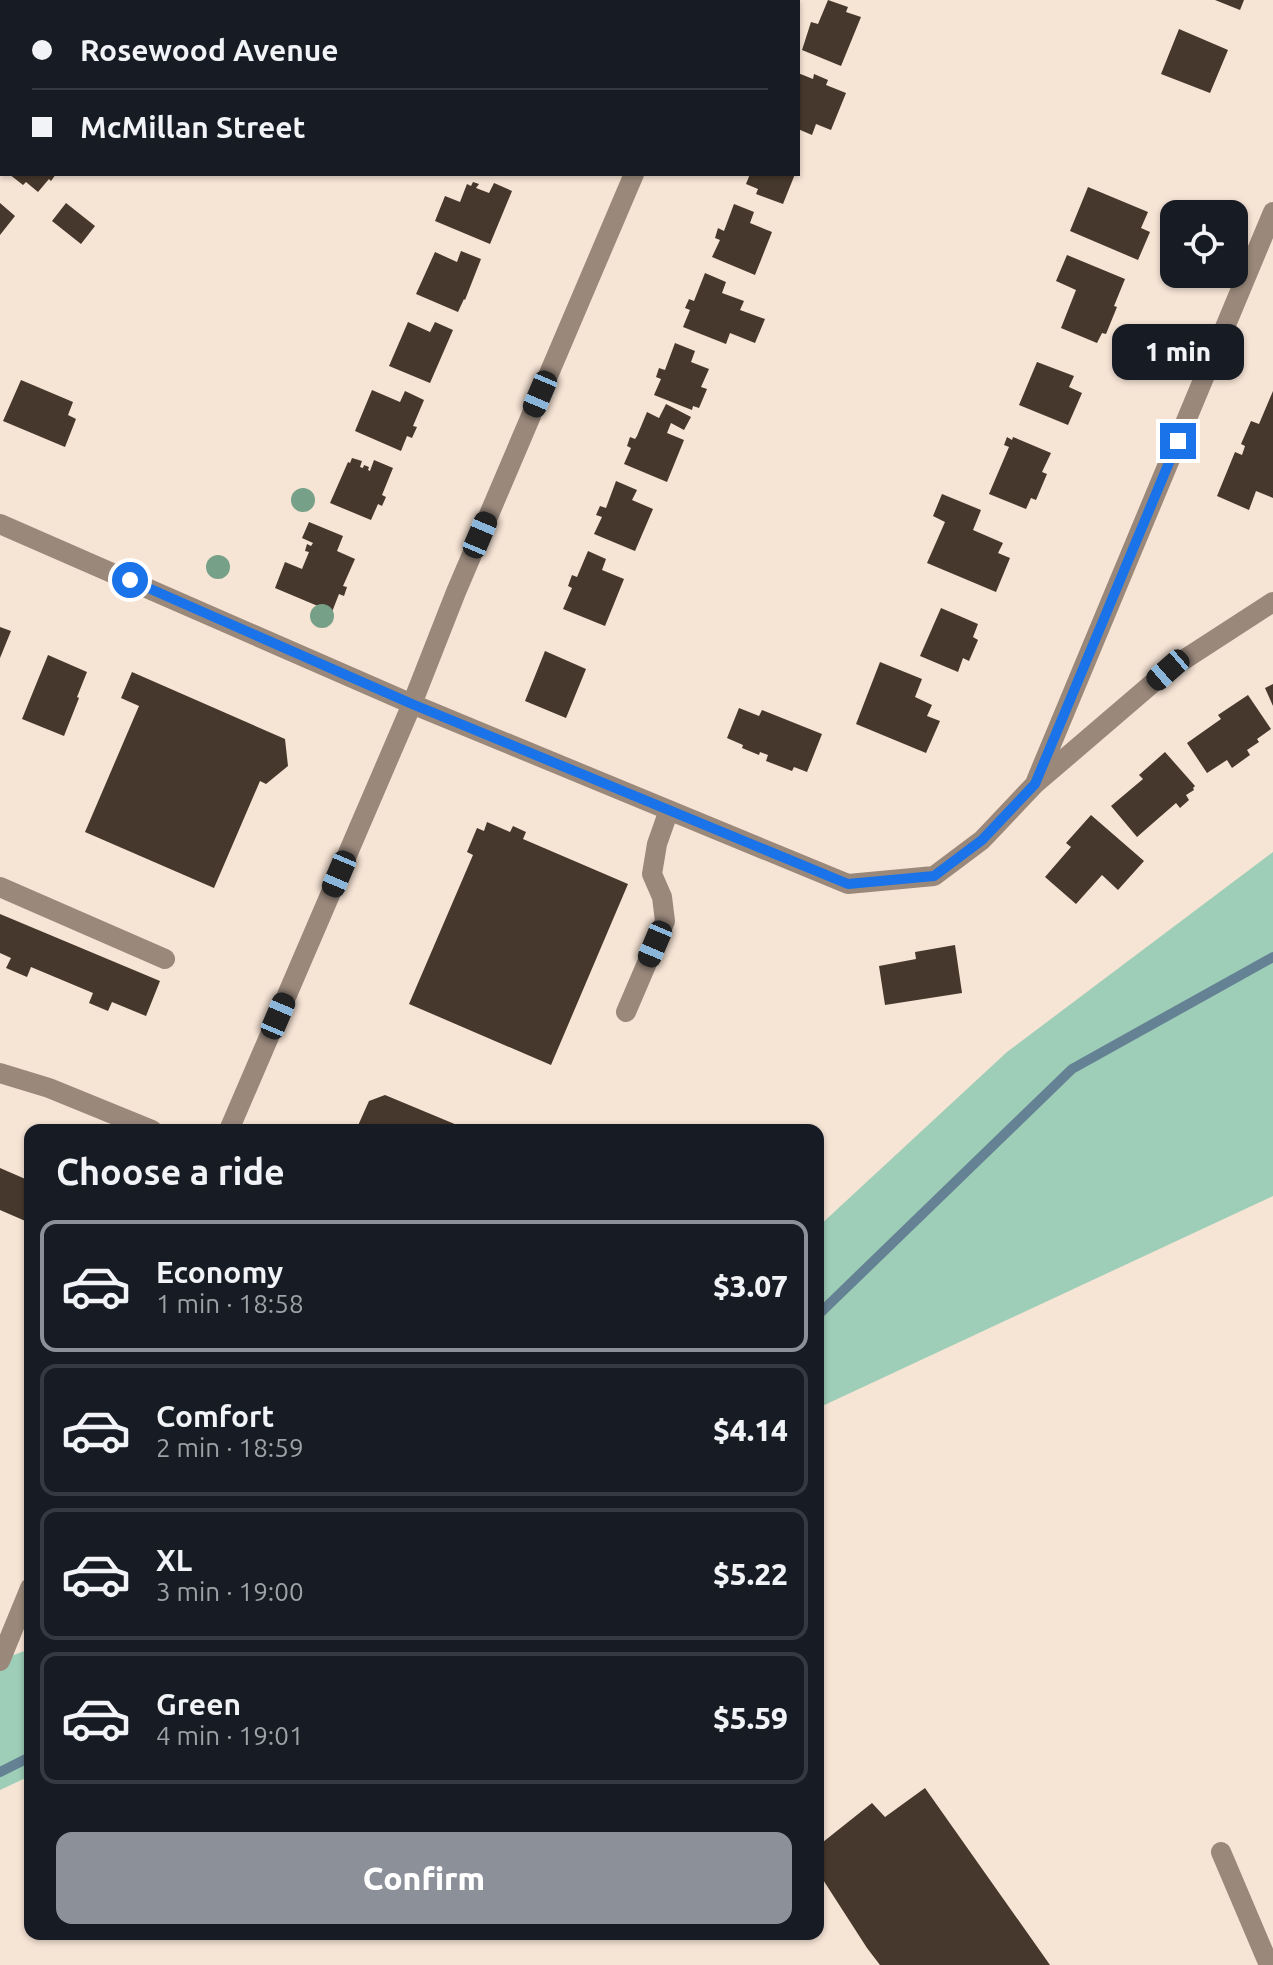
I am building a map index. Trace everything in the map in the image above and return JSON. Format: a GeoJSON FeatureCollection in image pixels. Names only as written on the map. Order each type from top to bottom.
{"type":"FeatureCollection","features":[{"type":"Feature","properties":{"kind":"street"},"geometry":{"type":"LineString","coordinates":[[232,1124],[633,176]]}},
{"type":"Feature","properties":{"kind":"street"},"geometry":{"type":"LineString","coordinates":[[1035,784],[1273,212]]}},
{"type":"Feature","properties":{"kind":"street"},"geometry":{"type":"LineString","coordinates":[[0,524],[412,704],[848,884],[934,876],[982,840],[1035,784],[1168,670],[1273,602]]}},
{"type":"Feature","properties":{"kind":"street"},"geometry":{"type":"LineString","coordinates":[[626,1012],[665,921],[662,897],[652,874],[657,844],[669,810]]}},
{"type":"Feature","properties":{"kind":"street"},"geometry":{"type":"LineString","coordinates":[[0,887],[165,959]]}},
{"type":"Feature","properties":{"kind":"street"},"geometry":{"type":"LineString","coordinates":[[0,1073],[49,1088],[137,1124]]}},
{"type":"Feature","properties":{"kind":"street"},"geometry":{"type":"LineString","coordinates":[[0,1661],[24,1603]]}},
{"type":"Feature","properties":{"kind":"street"},"geometry":{"type":"LineString","coordinates":[[1221,1852],[1269,1965]]}},
{"type":"Feature","properties":{"kind":"green space"},"geometry":{"type":"Polygon","coordinates":[[[1273,852],[1273,1196],[824,1405],[824,1221],[1007,1052],[1273,852]]]}},
{"type":"Feature","properties":{"kind":"green space"},"geometry":{"type":"Polygon","coordinates":[[[24,1651],[24,1779],[0,1790],[0,1660],[24,1651]]]}},
{"type":"Feature","properties":{"kind":"building"},"geometry":{"type":"Polygon","coordinates":[[[828,0],[848,7],[846,12],[861,17],[841,66],[802,50],[811,22],[818,24],[828,0]]]}},
{"type":"Feature","properties":{"kind":"building"},"geometry":{"type":"Polygon","coordinates":[[[1215,0],[1244,0],[1240,10],[1215,0]]]}},
{"type":"Feature","properties":{"kind":"building"},"geometry":{"type":"Polygon","coordinates":[[[1179,29],[1228,50],[1210,93],[1161,74],[1179,29]]]}},
{"type":"Feature","properties":{"kind":"building"},"geometry":{"type":"Polygon","coordinates":[[[800,74],[813,79],[814,74],[828,80],[826,85],[846,93],[831,130],[816,124],[812,135],[800,130],[800,74]]]}},
{"type":"Feature","properties":{"kind":"building"},"geometry":{"type":"Polygon","coordinates":[[[12,176],[55,176],[38,192],[26,182],[23,185],[12,176]]]}},
{"type":"Feature","properties":{"kind":"building"},"geometry":{"type":"Polygon","coordinates":[[[749,176],[794,176],[783,204],[756,194],[758,189],[746,184],[749,176]]]}},
{"type":"Feature","properties":{"kind":"building"},"geometry":{"type":"Polygon","coordinates":[[[473,182],[479,184],[476,188],[489,193],[494,183],[512,191],[490,244],[435,221],[445,196],[460,202],[467,184],[471,186],[473,182]]]}},
{"type":"Feature","properties":{"kind":"building"},"geometry":{"type":"Polygon","coordinates":[[[1088,187],[1148,212],[1141,228],[1150,232],[1138,260],[1070,231],[1088,187]]]}},
{"type":"Feature","properties":{"kind":"building"},"geometry":{"type":"Polygon","coordinates":[[[0,203],[15,216],[0,235],[0,203]]]}},
{"type":"Feature","properties":{"kind":"building"},"geometry":{"type":"Polygon","coordinates":[[[66,203],[95,226],[81,244],[52,221],[66,203]]]}},
{"type":"Feature","properties":{"kind":"building"},"geometry":{"type":"Polygon","coordinates":[[[734,204],[754,212],[750,223],[772,232],[755,275],[712,257],[720,240],[715,238],[718,228],[724,231],[734,204]]]}},
{"type":"Feature","properties":{"kind":"building"},"geometry":{"type":"Polygon","coordinates":[[[461,251],[481,259],[458,312],[416,294],[435,252],[457,262],[461,251]]]}},
{"type":"Feature","properties":{"kind":"building"},"geometry":{"type":"Polygon","coordinates":[[[1067,255],[1125,279],[1106,334],[1102,333],[1097,343],[1061,328],[1076,290],[1056,281],[1067,255]]]}},
{"type":"Feature","properties":{"kind":"building"},"geometry":{"type":"Polygon","coordinates":[[[705,273],[726,282],[722,293],[744,301],[740,310],[765,319],[755,343],[730,333],[726,344],[683,327],[690,310],[685,308],[689,299],[694,301],[705,273]]]}},
{"type":"Feature","properties":{"kind":"building"},"geometry":{"type":"Polygon","coordinates":[[[408,322],[430,332],[435,322],[453,330],[430,383],[389,366],[408,322]]]}},
{"type":"Feature","properties":{"kind":"building"},"geometry":{"type":"Polygon","coordinates":[[[675,343],[695,351],[691,362],[709,369],[701,387],[707,389],[699,408],[693,406],[692,410],[654,395],[661,379],[656,377],[659,368],[665,370],[675,343]]]}},
{"type":"Feature","properties":{"kind":"building"},"geometry":{"type":"Polygon","coordinates":[[[1037,362],[1074,376],[1069,387],[1082,393],[1068,425],[1019,405],[1037,362]]]}},
{"type":"Feature","properties":{"kind":"building"},"geometry":{"type":"Polygon","coordinates":[[[21,380],[73,402],[68,415],[76,419],[65,447],[3,421],[21,380]]]}},
{"type":"Feature","properties":{"kind":"building"},"geometry":{"type":"Polygon","coordinates":[[[372,390],[400,402],[405,391],[424,400],[413,426],[417,427],[412,438],[407,436],[401,451],[355,431],[372,390]]]}},
{"type":"Feature","properties":{"kind":"building"},"geometry":{"type":"Polygon","coordinates":[[[1273,391],[1273,498],[1256,491],[1249,510],[1217,496],[1235,452],[1242,455],[1245,446],[1241,444],[1251,421],[1259,424],[1273,391]]]}},
{"type":"Feature","properties":{"kind":"building"},"geometry":{"type":"Polygon","coordinates":[[[666,404],[691,417],[684,430],[671,423],[667,433],[684,440],[667,482],[624,464],[631,448],[627,446],[630,437],[635,439],[647,412],[659,418],[666,404]]]}},
{"type":"Feature","properties":{"kind":"building"},"geometry":{"type":"Polygon","coordinates":[[[1007,437],[1051,453],[1042,472],[1047,474],[1036,500],[1031,498],[1026,509],[989,494],[1009,447],[1004,445],[1007,437]]]}},
{"type":"Feature","properties":{"kind":"building"},"geometry":{"type":"Polygon","coordinates":[[[352,458],[362,461],[360,467],[369,467],[370,471],[374,460],[393,468],[382,495],[386,497],[382,506],[378,504],[371,520],[330,503],[352,458]]]}},
{"type":"Feature","properties":{"kind":"building"},"geometry":{"type":"Polygon","coordinates":[[[616,481],[637,490],[632,500],[653,509],[635,551],[594,534],[602,517],[596,515],[600,506],[606,508],[616,481]]]}},
{"type":"Feature","properties":{"kind":"building"},"geometry":{"type":"Polygon","coordinates":[[[942,494],[981,510],[973,530],[1003,543],[998,553],[1010,558],[996,592],[927,563],[945,522],[933,516],[942,494]]]}},
{"type":"Feature","properties":{"kind":"building"},"geometry":{"type":"Polygon","coordinates":[[[309,522],[343,536],[337,551],[355,559],[343,586],[347,587],[344,596],[339,594],[332,612],[275,588],[285,562],[302,569],[309,552],[305,551],[307,544],[311,546],[313,543],[302,538],[309,522]]]}},
{"type":"Feature","properties":{"kind":"building"},"geometry":{"type":"Polygon","coordinates":[[[588,551],[606,559],[602,570],[624,579],[605,626],[563,609],[572,588],[568,586],[572,575],[577,577],[588,551]]]}},
{"type":"Feature","properties":{"kind":"building"},"geometry":{"type":"Polygon","coordinates":[[[941,608],[978,624],[973,637],[978,640],[969,661],[963,658],[958,672],[920,656],[941,608]]]}},
{"type":"Feature","properties":{"kind":"building"},"geometry":{"type":"Polygon","coordinates":[[[0,627],[11,631],[0,658],[0,627]]]}},
{"type":"Feature","properties":{"kind":"building"},"geometry":{"type":"Polygon","coordinates":[[[545,651],[586,669],[566,718],[525,701],[545,651]]]}},
{"type":"Feature","properties":{"kind":"building"},"geometry":{"type":"Polygon","coordinates":[[[48,655],[87,672],[64,736],[22,719],[48,655]]]}},
{"type":"Feature","properties":{"kind":"building"},"geometry":{"type":"Polygon","coordinates":[[[880,662],[922,679],[915,697],[932,705],[927,716],[940,721],[926,753],[856,724],[880,662]]]}},
{"type":"Feature","properties":{"kind":"building"},"geometry":{"type":"Polygon","coordinates":[[[132,672],[285,739],[288,766],[266,784],[260,781],[214,888],[85,832],[139,706],[121,698],[132,672]]]}},
{"type":"Feature","properties":{"kind":"building"},"geometry":{"type":"Polygon","coordinates":[[[1273,684],[1273,706],[1265,688],[1273,684]]]}},
{"type":"Feature","properties":{"kind":"building"},"geometry":{"type":"Polygon","coordinates":[[[1248,695],[1271,729],[1247,750],[1250,755],[1232,768],[1227,760],[1207,773],[1187,743],[1221,719],[1218,715],[1248,695]]]}},
{"type":"Feature","properties":{"kind":"building"},"geometry":{"type":"Polygon","coordinates":[[[739,708],[759,716],[762,710],[822,734],[807,772],[794,767],[792,771],[766,761],[768,755],[742,748],[743,745],[727,738],[739,708]]]}},
{"type":"Feature","properties":{"kind":"building"},"geometry":{"type":"Polygon","coordinates":[[[1165,752],[1195,786],[1194,790],[1186,795],[1189,800],[1180,808],[1176,803],[1137,837],[1111,806],[1143,779],[1139,775],[1165,752]]]}},
{"type":"Feature","properties":{"kind":"building"},"geometry":{"type":"Polygon","coordinates":[[[1091,815],[1144,861],[1118,890],[1102,875],[1076,904],[1045,877],[1071,847],[1066,843],[1091,815]]]}},
{"type":"Feature","properties":{"kind":"building"},"geometry":{"type":"Polygon","coordinates":[[[487,822],[510,832],[513,826],[526,832],[523,839],[628,884],[551,1065],[409,1004],[473,855],[467,852],[477,828],[484,831],[487,822]]]}},
{"type":"Feature","properties":{"kind":"building"},"geometry":{"type":"Polygon","coordinates":[[[0,914],[160,981],[146,1016],[112,1002],[108,1011],[89,1003],[93,993],[31,967],[27,977],[6,968],[11,958],[0,953],[0,914]]]}},
{"type":"Feature","properties":{"kind":"building"},"geometry":{"type":"Polygon","coordinates":[[[955,945],[962,993],[885,1005],[879,966],[916,959],[915,952],[955,945]]]}},
{"type":"Feature","properties":{"kind":"building"},"geometry":{"type":"Polygon","coordinates":[[[385,1095],[455,1124],[359,1124],[369,1101],[385,1095]]]}},
{"type":"Feature","properties":{"kind":"building"},"geometry":{"type":"Polygon","coordinates":[[[0,1168],[24,1178],[24,1220],[0,1210],[0,1168]]]}},
{"type":"Feature","properties":{"kind":"building"},"geometry":{"type":"Polygon","coordinates":[[[925,1788],[1050,1965],[880,1965],[824,1881],[824,1841],[872,1803],[885,1817],[925,1788]]]}},
{"type":"Feature","properties":{"kind":"waterway"},"geometry":{"type":"LineString","coordinates":[[824,1309],[1072,1069],[1273,957]]}},
{"type":"Feature","properties":{"kind":"waterway"},"geometry":{"type":"LineString","coordinates":[[0,1772],[24,1760]]}},
{"type":"Feature","properties":{"kind":"route"},"geometry":{"type":"LineString","coordinates":[[130,580],[412,704],[848,884],[934,876],[982,840],[1035,784],[1178,441]]}}]}
